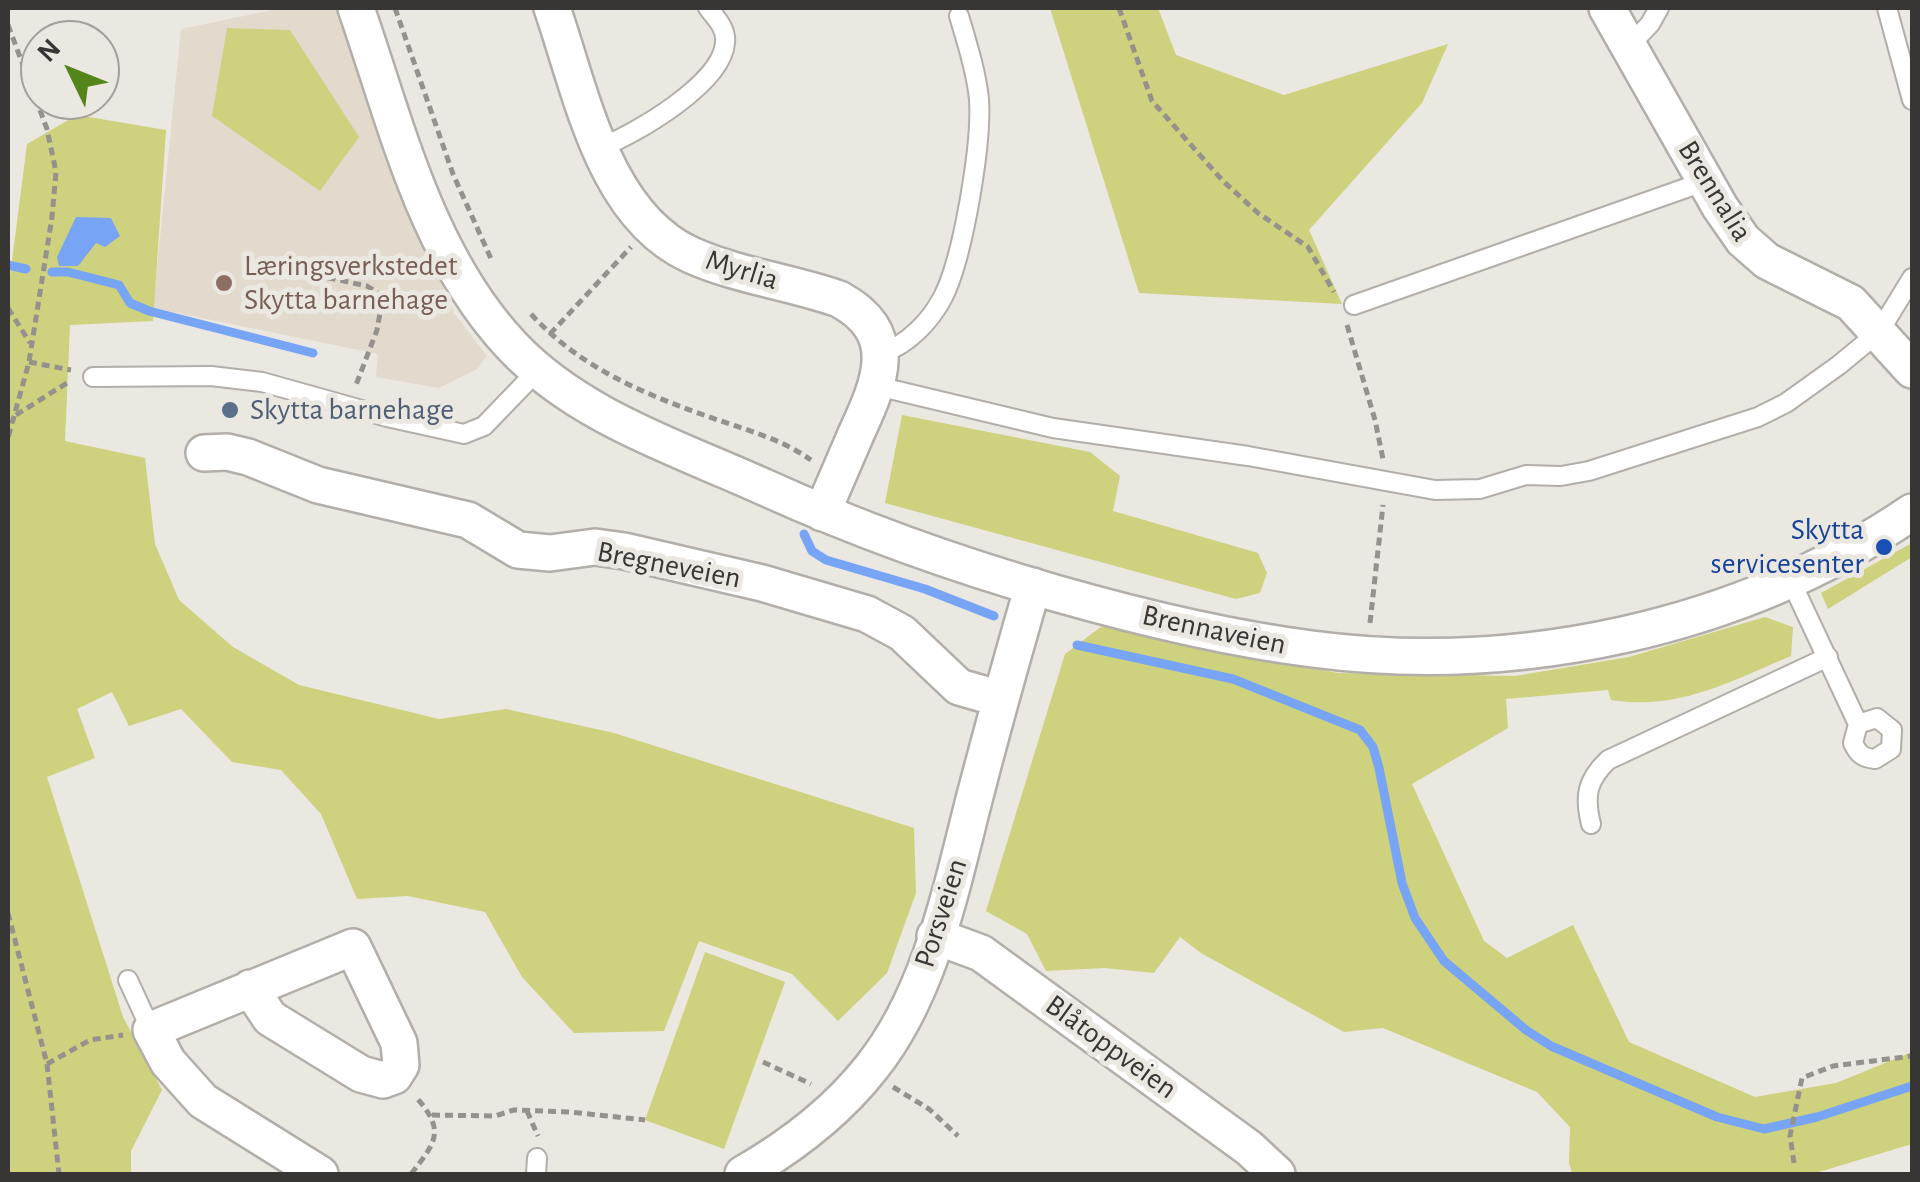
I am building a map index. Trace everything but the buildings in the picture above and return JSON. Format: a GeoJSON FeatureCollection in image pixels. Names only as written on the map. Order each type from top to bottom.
{"type":"FeatureCollection","features":[{"type":"Feature","properties":{"kind":"street","name":"Brennaveien"},"geometry":{"type":"LineString","coordinates":[[356,8],[439,236],[484,312],[510,344],[538,370],[607,416],[908,548],[1033,586],[1228,636],[1316,650],[1405,656],[1486,654],[1597,640],[1714,610],[1828,561],[1912,512]]}},
{"type":"Feature","properties":{"kind":"street","name":"Myrlia"},"geometry":{"type":"LineString","coordinates":[[552,8],[600,148],[626,199],[650,228],[691,255],[849,304],[871,326],[879,370]]}},
{"type":"Feature","properties":{"kind":"street","name":"Brennalia"},"geometry":{"type":"LineString","coordinates":[[1607,8],[1731,225],[1753,251],[1838,294],[1912,370]]}},
{"type":"Feature","properties":{"kind":"street"},"geometry":{"type":"LineString","coordinates":[[822,513],[879,370]]}},
{"type":"Feature","properties":{"kind":"street","name":"Bregneveien"},"geometry":{"type":"LineString","coordinates":[[204,453],[227,452],[248,457],[332,489],[468,520],[518,550],[550,553],[595,547],[624,551],[762,583],[867,614],[902,633],[959,687],[1001,699]]}},
{"type":"Feature","properties":{"kind":"street","name":"Porsveien"},"geometry":{"type":"LineString","coordinates":[[743,1174],[796,1140],[836,1106],[886,1048],[910,1004],[935,936],[1033,586]]}},
{"type":"Feature","properties":{"kind":"street","name":"Blåtoppveien"},"geometry":{"type":"LineString","coordinates":[[935,936],[963,944],[995,964],[1220,1127],[1277,1174]]}},
{"type":"Feature","properties":{"kind":"street"},"geometry":{"type":"LineString","coordinates":[[250,988],[270,1018],[361,1074],[383,1080],[394,1076],[401,1065],[400,1042],[354,947],[250,988],[151,1030],[168,1062],[204,1102],[320,1174]]}},
{"type":"Feature","properties":{"kind":"lane"},"geometry":{"type":"LineString","coordinates":[[600,148],[667,113],[715,64],[726,42],[719,21],[708,8]]}},
{"type":"Feature","properties":{"kind":"lane"},"geometry":{"type":"LineString","coordinates":[[1628,46],[1650,24],[1659,8]]}},
{"type":"Feature","properties":{"kind":"lane"},"geometry":{"type":"LineString","coordinates":[[1887,8],[1912,100]]}},
{"type":"Feature","properties":{"kind":"lane"},"geometry":{"type":"LineString","coordinates":[[959,16],[975,76],[979,123],[970,193],[952,273],[942,298],[921,327],[896,348],[879,370],[1053,428],[1218,450],[1452,491],[1480,489],[1526,475],[1561,476],[1758,417],[1815,384],[1879,332],[1912,278]]}},
{"type":"Feature","properties":{"kind":"lane"},"geometry":{"type":"LineString","coordinates":[[1348,307],[1706,181]]}},
{"type":"Feature","properties":{"kind":"lane"},"geometry":{"type":"LineString","coordinates":[[87,375],[238,378],[453,433],[475,432],[538,370]]}},
{"type":"Feature","properties":{"kind":"lane"},"geometry":{"type":"LineString","coordinates":[[1790,579],[1858,724]]}},
{"type":"Feature","properties":{"kind":"lane"},"geometry":{"type":"LineString","coordinates":[[1591,824],[1587,788],[1595,772],[1608,760],[1828,657]]}},
{"type":"Feature","properties":{"kind":"lane"},"geometry":{"type":"LineString","coordinates":[[128,980],[151,1030]]}},
{"type":"Feature","properties":{"kind":"path"},"geometry":{"type":"LineString","coordinates":[[395,8],[457,186],[498,271]]}},
{"type":"Feature","properties":{"kind":"path"},"geometry":{"type":"LineString","coordinates":[[1119,8],[1152,102],[1234,192],[1308,247],[1336,295]]}},
{"type":"Feature","properties":{"kind":"path"},"geometry":{"type":"LineString","coordinates":[[8,25],[47,129],[56,172],[31,346],[8,438]]}},
{"type":"Feature","properties":{"kind":"path"},"geometry":{"type":"LineString","coordinates":[[551,333],[650,228]]}},
{"type":"Feature","properties":{"kind":"path"},"geometry":{"type":"LineString","coordinates":[[315,275],[367,286],[383,296],[378,330],[348,406]]}},
{"type":"Feature","properties":{"kind":"path"},"geometry":{"type":"LineString","coordinates":[[523,305],[551,333],[603,371],[644,394],[785,444],[818,465]]}},
{"type":"Feature","properties":{"kind":"path"},"geometry":{"type":"LineString","coordinates":[[1348,307],[1376,420],[1386,482],[1370,626],[1354,625]]}},
{"type":"Feature","properties":{"kind":"path"},"geometry":{"type":"LineString","coordinates":[[8,308],[31,346]]}},
{"type":"Feature","properties":{"kind":"path"},"geometry":{"type":"LineString","coordinates":[[28,362],[53,364],[87,375]]}},
{"type":"Feature","properties":{"kind":"path"},"geometry":{"type":"LineString","coordinates":[[13,416],[87,375]]}},
{"type":"Feature","properties":{"kind":"path"},"geometry":{"type":"LineString","coordinates":[[8,912],[47,1064],[58,1174]]}},
{"type":"Feature","properties":{"kind":"path"},"geometry":{"type":"LineString","coordinates":[[47,1064],[90,1040],[151,1030]]}},
{"type":"Feature","properties":{"kind":"path"},"geometry":{"type":"LineString","coordinates":[[1794,1163],[1790,1136],[1802,1078],[1817,1070],[1912,1056]]}},
{"type":"Feature","properties":{"kind":"path"},"geometry":{"type":"LineString","coordinates":[[763,1062],[805,1081],[836,1106]]}},
{"type":"Feature","properties":{"kind":"path"},"geometry":{"type":"LineString","coordinates":[[394,1076],[432,1115],[436,1132],[432,1148],[412,1174]]}},
{"type":"Feature","properties":{"kind":"path"},"geometry":{"type":"LineString","coordinates":[[892,1086],[929,1109],[958,1136]]}},
{"type":"Feature","properties":{"kind":"path"},"geometry":{"type":"LineString","coordinates":[[432,1115],[495,1116],[514,1110],[645,1120]]}},
{"type":"Feature","properties":{"kind":"shaded area"},"geometry":{"type":"Polygon","coordinates":[[[282,8],[338,8],[407,204],[454,313],[487,356],[477,369],[439,388],[376,377],[378,354],[153,308],[181,29],[282,8]]]}},
{"type":"Feature","properties":{"kind":"green space"},"geometry":{"type":"Polygon","coordinates":[[[1050,8],[1158,8],[1176,55],[1284,95],[1448,44],[1422,103],[1309,230],[1342,304],[1139,293],[1050,8]]]}},
{"type":"Feature","properties":{"kind":"green space"},"geometry":{"type":"Polygon","coordinates":[[[227,28],[290,30],[359,137],[320,191],[212,116],[227,28]]]}},
{"type":"Feature","properties":{"kind":"green space"},"geometry":{"type":"Polygon","coordinates":[[[68,120],[107,120],[166,130],[153,321],[70,325],[65,441],[145,458],[155,544],[179,600],[233,647],[299,685],[439,719],[506,709],[614,733],[914,828],[916,893],[887,973],[838,1021],[792,974],[699,941],[664,1031],[574,1033],[522,977],[485,912],[408,896],[357,899],[321,814],[281,770],[232,762],[181,709],[129,726],[112,692],[77,709],[95,758],[47,777],[123,1017],[162,1090],[131,1151],[131,1174],[8,1174],[8,292],[27,144],[68,120]]]}},
{"type":"Feature","properties":{"kind":"green space"},"geometry":{"type":"Polygon","coordinates":[[[902,415],[1090,452],[1120,476],[1113,511],[1258,553],[1267,573],[1260,593],[1236,599],[885,503],[902,415]]]}},
{"type":"Feature","properties":{"kind":"green space"},"geometry":{"type":"Polygon","coordinates":[[[1912,543],[1912,557],[1828,609],[1821,593],[1912,543]]]}},
{"type":"Feature","properties":{"kind":"green space"},"geometry":{"type":"Polygon","coordinates":[[[1765,617],[1793,627],[1791,656],[1682,698],[1611,700],[1608,690],[1506,699],[1508,728],[1412,784],[1484,941],[1507,958],[1573,925],[1629,1042],[1755,1097],[1836,1083],[1912,1052],[1912,1144],[1812,1174],[1572,1174],[1570,1127],[1537,1092],[1383,1028],[1344,1032],[1201,953],[1180,937],[1154,973],[1105,968],[1046,971],[1027,934],[986,911],[1065,654],[1102,626],[1338,673],[1515,676],[1629,657],[1765,617]]]}},
{"type":"Feature","properties":{"kind":"green space"},"geometry":{"type":"Polygon","coordinates":[[[705,952],[785,982],[724,1149],[645,1120],[705,952]]]}},
{"type":"Feature","properties":{"kind":"water"},"geometry":{"type":"Polygon","coordinates":[[[76,217],[111,218],[120,236],[105,247],[96,243],[78,266],[59,266],[57,257],[76,217]]]}},
{"type":"Feature","properties":{"kind":"waterway"},"geometry":{"type":"LineString","coordinates":[[8,265],[26,269]]}},
{"type":"Feature","properties":{"kind":"waterway"},"geometry":{"type":"LineString","coordinates":[[52,272],[68,272],[119,285],[130,303],[149,311],[313,353]]}},
{"type":"Feature","properties":{"kind":"waterway"},"geometry":{"type":"LineString","coordinates":[[804,534],[812,551],[826,560],[925,589],[994,616]]}},
{"type":"Feature","properties":{"kind":"waterway"},"geometry":{"type":"LineString","coordinates":[[1077,645],[1233,679],[1360,730],[1373,747],[1402,883],[1415,918],[1444,961],[1526,1030],[1551,1046],[1717,1117],[1764,1129],[1817,1117],[1912,1086]]}},
{"type":"Feature","properties":{"kind":"place","name":"Læringsverkstedet Skytta barnehage"},"geometry":{"type":"Point","coordinates":[224,283]}},
{"type":"Feature","properties":{"kind":"place","name":"Skytta barnehage"},"geometry":{"type":"Point","coordinates":[230,410]}},
{"type":"Feature","properties":{"kind":"place","name":"Skytta servicesenter"},"geometry":{"type":"Point","coordinates":[1884,547]}}]}
